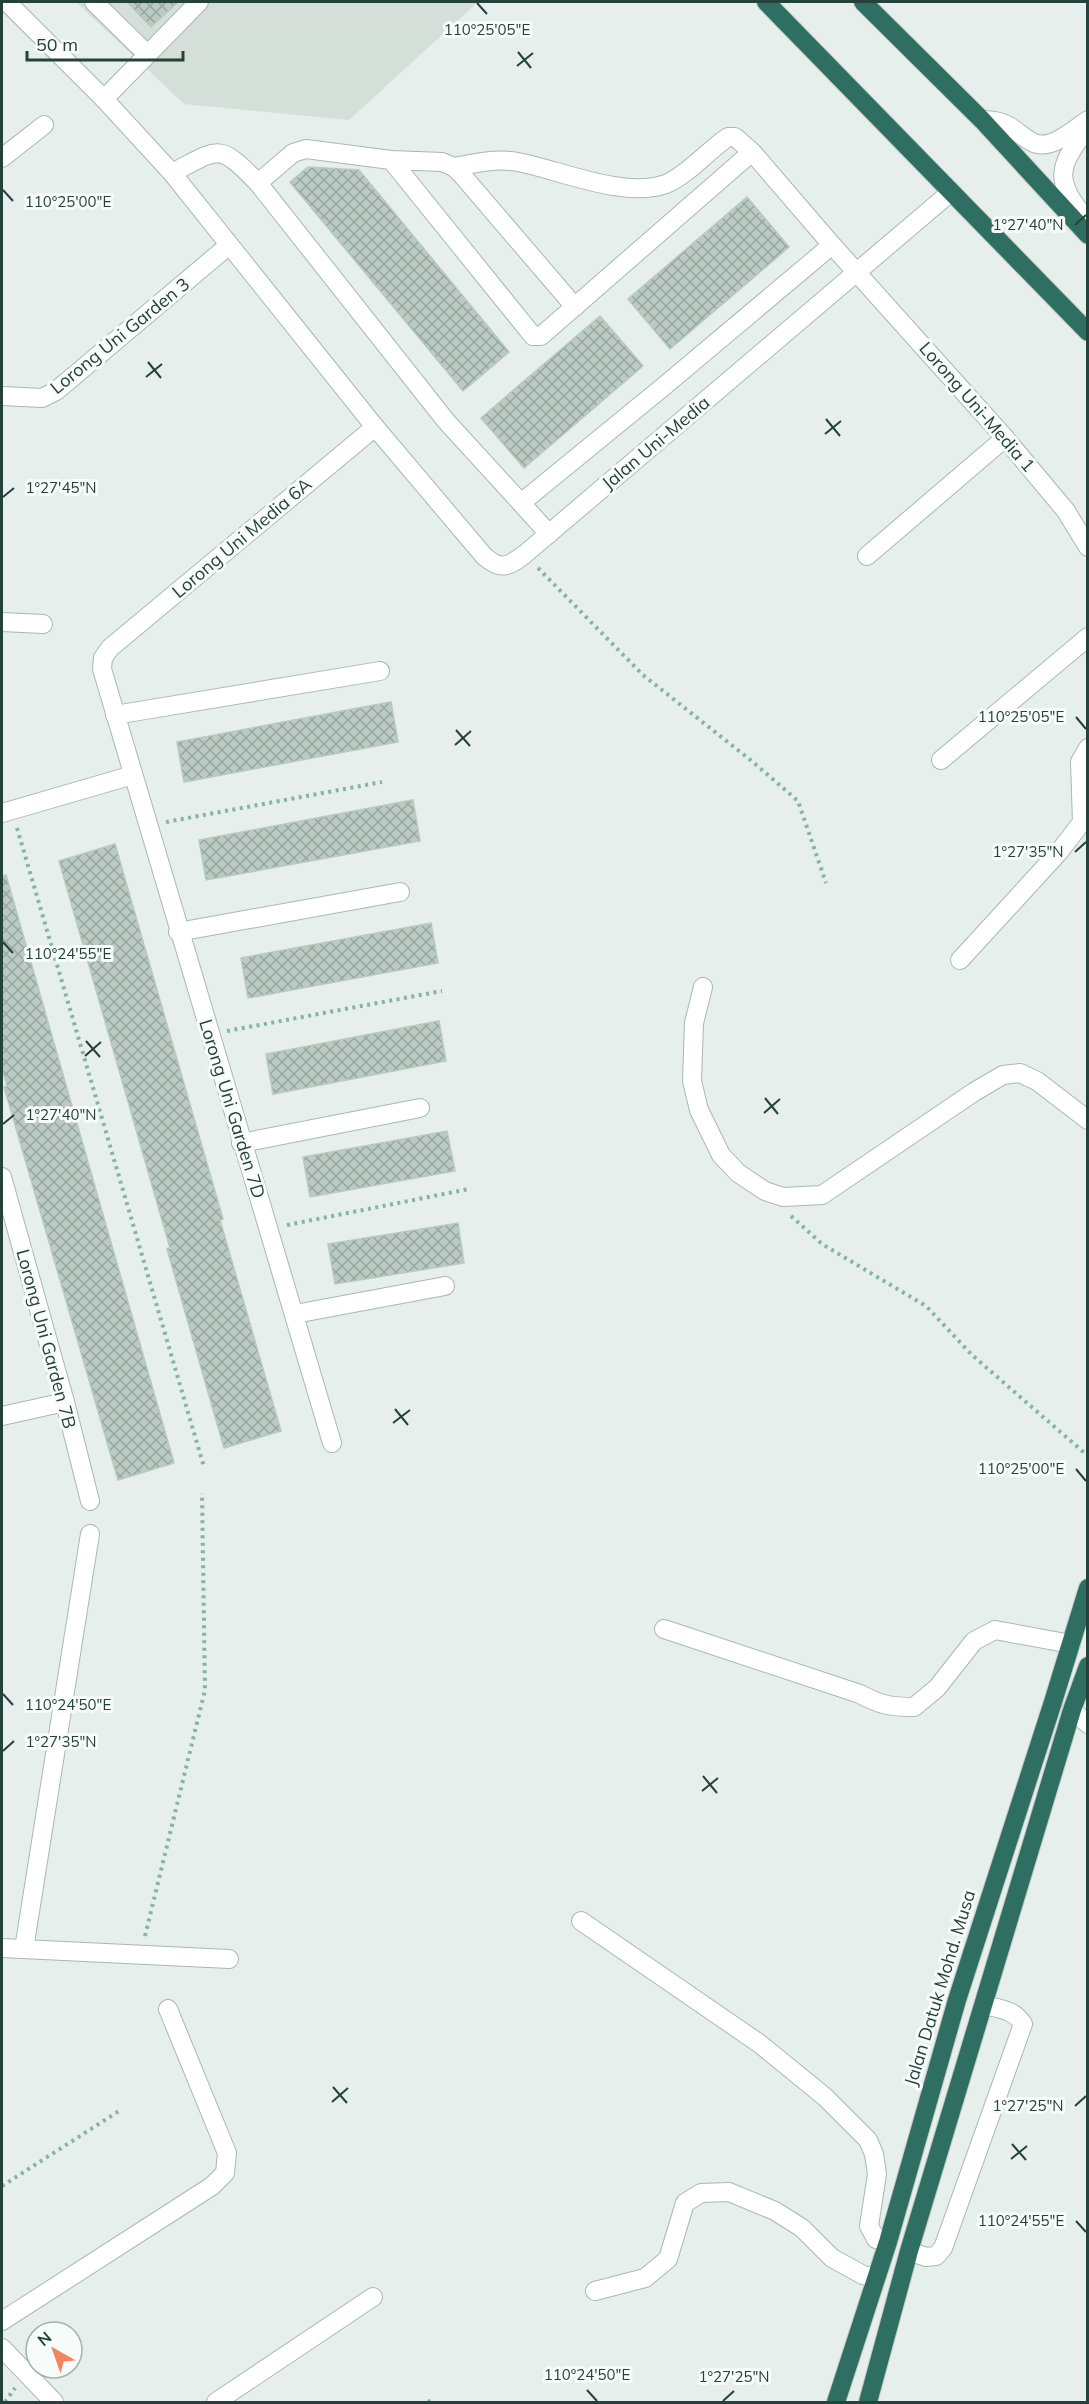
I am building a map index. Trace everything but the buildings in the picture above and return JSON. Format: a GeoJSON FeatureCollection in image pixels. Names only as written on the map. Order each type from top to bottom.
{"type":"FeatureCollection","features":[{"type":"Feature","properties":{"kind":"highway"},"geometry":{"type":"LineString","coordinates":[[766,2],[1088,332]]}},
{"type":"Feature","properties":{"kind":"highway"},"geometry":{"type":"LineString","coordinates":[[863,2],[982,120],[1088,235]]}},
{"type":"Feature","properties":{"kind":"highway","name":"Jalan Datuk Mohd. Musa"},"geometry":{"type":"LineString","coordinates":[[837,2403],[888,2242],[957,2000],[1088,1588]]}},
{"type":"Feature","properties":{"kind":"highway"},"geometry":{"type":"LineString","coordinates":[[868,2403],[909,2251],[1072,1710],[1086,1675]]}},
{"type":"Feature","properties":{"kind":"street","name":"Jalan Uni-Media"},"geometry":{"type":"LineString","coordinates":[[7,2],[104,99],[172,173],[228,246],[375,427],[493,563],[503,566],[514,562],[549,534],[859,273],[951,192]]}},
{"type":"Feature","properties":{"kind":"street"},"geometry":{"type":"LineString","coordinates":[[94,2],[147,54]]}},
{"type":"Feature","properties":{"kind":"street"},"geometry":{"type":"LineString","coordinates":[[104,99],[199,2]]}},
{"type":"Feature","properties":{"kind":"street"},"geometry":{"type":"LineString","coordinates":[[982,120],[996,120],[1010,126],[1033,144],[1058,140],[1088,120]]}},
{"type":"Feature","properties":{"kind":"street"},"geometry":{"type":"LineString","coordinates":[[2,158],[44,125]]}},
{"type":"Feature","properties":{"kind":"street"},"geometry":{"type":"LineString","coordinates":[[1088,128],[1066,157],[1064,172],[1064,185],[1069,197],[1088,221]]}},
{"type":"Feature","properties":{"kind":"street","name":"Lorong Uni-Media 1"},"geometry":{"type":"LineString","coordinates":[[454,167],[490,160],[515,161],[578,178],[639,189],[667,184],[728,137],[735,137],[752,152],[1005,438],[1066,510],[1088,547]]}},
{"type":"Feature","properties":{"kind":"street"},"geometry":{"type":"LineString","coordinates":[[258,183],[293,153],[306,149],[391,160],[442,162],[454,167],[575,307]]}},
{"type":"Feature","properties":{"kind":"street"},"geometry":{"type":"LineString","coordinates":[[391,160],[533,336],[541,336],[752,152]]}},
{"type":"Feature","properties":{"kind":"street"},"geometry":{"type":"LineString","coordinates":[[172,173],[210,153],[222,153],[233,158],[258,183],[446,421],[549,534]]}},
{"type":"Feature","properties":{"kind":"street"},"geometry":{"type":"LineString","coordinates":[[521,503],[832,245]]}},
{"type":"Feature","properties":{"kind":"street","name":"Lorong Uni Garden 3"},"geometry":{"type":"LineString","coordinates":[[2,396],[42,398],[56,391],[228,246]]}},
{"type":"Feature","properties":{"kind":"street","name":"Lorong Uni Media 6A"},"geometry":{"type":"LineString","coordinates":[[110,648],[375,427]]}},
{"type":"Feature","properties":{"kind":"street"},"geometry":{"type":"LineString","coordinates":[[867,556],[1005,438]]}},
{"type":"Feature","properties":{"kind":"street"},"geometry":{"type":"LineString","coordinates":[[2,622],[43,624]]}},
{"type":"Feature","properties":{"kind":"street"},"geometry":{"type":"LineString","coordinates":[[941,760],[1088,637]]}},
{"type":"Feature","properties":{"kind":"street","name":"Lorong Uni Garden 7D"},"geometry":{"type":"LineString","coordinates":[[110,648],[103,658],[102,669],[178,932],[332,1443]]}},
{"type":"Feature","properties":{"kind":"street"},"geometry":{"type":"LineString","coordinates":[[115,715],[380,671]]}},
{"type":"Feature","properties":{"kind":"street"},"geometry":{"type":"LineString","coordinates":[[960,960],[1059,852],[1082,822],[1080,762],[1088,748]]}},
{"type":"Feature","properties":{"kind":"street"},"geometry":{"type":"LineString","coordinates":[[6,812],[133,775]]}},
{"type":"Feature","properties":{"kind":"street"},"geometry":{"type":"LineString","coordinates":[[178,932],[400,892]]}},
{"type":"Feature","properties":{"kind":"street"},"geometry":{"type":"LineString","coordinates":[[703,987],[694,1023],[692,1069],[692,1081],[699,1110],[721,1155],[738,1173],[765,1191],[783,1197],[822,1195],[974,1092],[1004,1075],[1020,1073],[1037,1081],[1088,1120]]}},
{"type":"Feature","properties":{"kind":"street"},"geometry":{"type":"LineString","coordinates":[[241,1143],[420,1108]]}},
{"type":"Feature","properties":{"kind":"street","name":"Lorong Uni Garden 7B"},"geometry":{"type":"LineString","coordinates":[[2,1177],[90,1501]]}},
{"type":"Feature","properties":{"kind":"street"},"geometry":{"type":"LineString","coordinates":[[295,1314],[445,1286]]}},
{"type":"Feature","properties":{"kind":"street"},"geometry":{"type":"LineString","coordinates":[[2,1416],[64,1402]]}},
{"type":"Feature","properties":{"kind":"street"},"geometry":{"type":"LineString","coordinates":[[24,1949],[90,1534]]}},
{"type":"Feature","properties":{"kind":"street"},"geometry":{"type":"LineString","coordinates":[[664,1629],[860,1694],[879,1704],[898,1707],[914,1707],[937,1688],[974,1641],[995,1630],[1071,1644]]}},
{"type":"Feature","properties":{"kind":"street"},"geometry":{"type":"LineString","coordinates":[[1072,1710],[1088,1724]]}},
{"type":"Feature","properties":{"kind":"street"},"geometry":{"type":"LineString","coordinates":[[581,1921],[760,2044],[825,2097],[868,2139],[874,2154],[877,2174],[869,2226],[876,2239],[888,2242]]}},
{"type":"Feature","properties":{"kind":"street"},"geometry":{"type":"LineString","coordinates":[[2,1948],[229,1959]]}},
{"type":"Feature","properties":{"kind":"street"},"geometry":{"type":"LineString","coordinates":[[909,2251],[926,2257],[936,2256],[943,2248],[1023,2024],[1017,2015],[983,2006]]}},
{"type":"Feature","properties":{"kind":"street"},"geometry":{"type":"LineString","coordinates":[[2,2321],[212,2186],[225,2173],[227,2153],[168,2009]]}},
{"type":"Feature","properties":{"kind":"street"},"geometry":{"type":"LineString","coordinates":[[595,2291],[645,2278],[668,2259],[685,2203],[701,2193],[729,2192],[775,2211],[802,2228],[832,2258],[863,2275],[875,2278]]}},
{"type":"Feature","properties":{"kind":"street"},"geometry":{"type":"LineString","coordinates":[[216,2403],[374,2297]]}},
{"type":"Feature","properties":{"kind":"street"},"geometry":{"type":"LineString","coordinates":[[2,2348],[54,2403]]}},
{"type":"Feature","properties":{"kind":"path"},"geometry":{"type":"LineString","coordinates":[[525,554],[570,603],[643,675],[753,762],[798,801],[826,883]]}},
{"type":"Feature","properties":{"kind":"path"},"geometry":{"type":"LineString","coordinates":[[148,825],[382,782]]}},
{"type":"Feature","properties":{"kind":"path"},"geometry":{"type":"LineString","coordinates":[[6,812],[204,1467]]}},
{"type":"Feature","properties":{"kind":"path"},"geometry":{"type":"LineString","coordinates":[[209,1034],[442,991]]}},
{"type":"Feature","properties":{"kind":"path"},"geometry":{"type":"LineString","coordinates":[[268,1229],[469,1189]]}},
{"type":"Feature","properties":{"kind":"path"},"geometry":{"type":"LineString","coordinates":[[789,1214],[822,1244],[926,1306],[972,1355],[1088,1456]]}},
{"type":"Feature","properties":{"kind":"path"},"geometry":{"type":"LineString","coordinates":[[141,1954],[205,1690],[202,1493]]}},
{"type":"Feature","properties":{"kind":"path"},"geometry":{"type":"LineString","coordinates":[[2,2186],[119,2111]]}},
{"type":"Feature","properties":{"kind":"shaded area"},"geometry":{"type":"Polygon","coordinates":[[[76,2],[478,2],[349,120],[184,104],[76,2]]]}}]}
